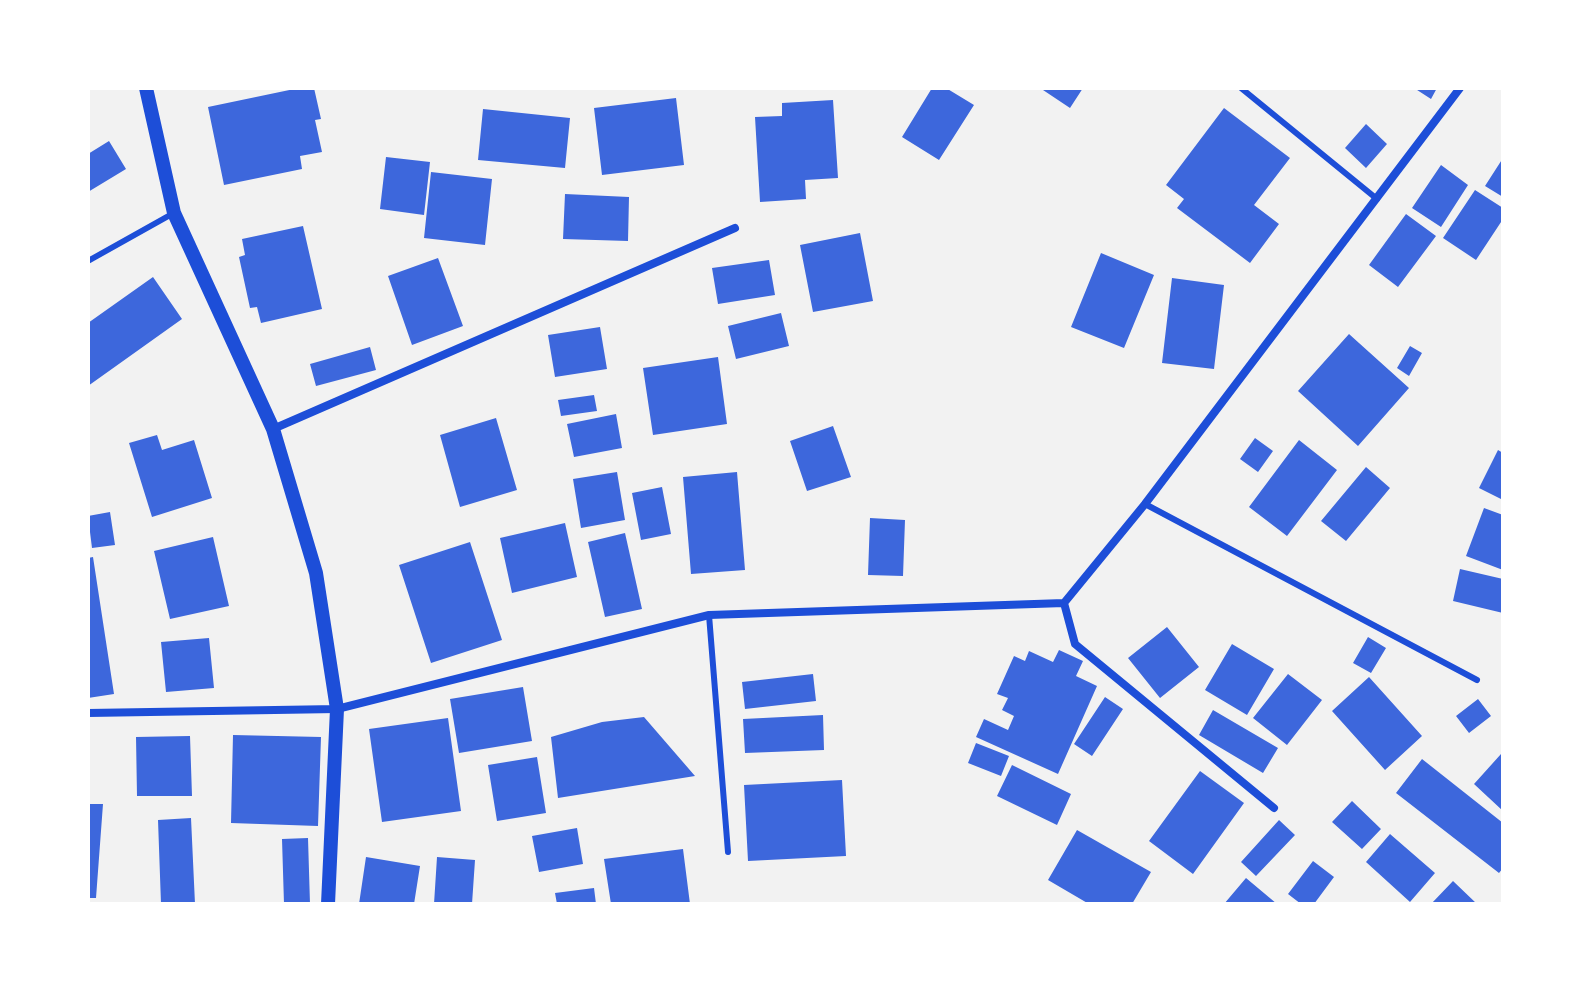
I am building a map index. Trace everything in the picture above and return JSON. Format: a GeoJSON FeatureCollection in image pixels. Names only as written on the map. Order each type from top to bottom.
{"type":"FeatureCollection","features":[{"type":"Feature","properties":{"kind":"street"},"geometry":{"type":"LineString","coordinates":[[146,88],[174,213],[273,429],[316,573],[337,709],[328,904]]}},
{"type":"Feature","properties":{"kind":"street"},"geometry":{"type":"LineString","coordinates":[[88,713],[337,709],[709,615],[1064,603],[1145,504],[1460,88]]}},
{"type":"Feature","properties":{"kind":"street"},"geometry":{"type":"LineString","coordinates":[[273,429],[735,228]]}},
{"type":"Feature","properties":{"kind":"street"},"geometry":{"type":"LineString","coordinates":[[1064,603],[1075,644],[1274,808]]}},
{"type":"Feature","properties":{"kind":"lane"},"geometry":{"type":"LineString","coordinates":[[1241,88],[1378,200]]}},
{"type":"Feature","properties":{"kind":"lane"},"geometry":{"type":"LineString","coordinates":[[88,261],[174,213]]}},
{"type":"Feature","properties":{"kind":"lane"},"geometry":{"type":"LineString","coordinates":[[1145,504],[1477,680]]}},
{"type":"Feature","properties":{"kind":"lane"},"geometry":{"type":"LineString","coordinates":[[709,615],[728,852]]}},
{"type":"Feature","properties":{"kind":"building"},"geometry":{"type":"Polygon","coordinates":[[[299,88],[314,88],[321,119],[315,120],[322,152],[300,156],[302,169],[224,185],[208,107],[299,88]]]}},
{"type":"Feature","properties":{"kind":"building"},"geometry":{"type":"Polygon","coordinates":[[[932,88],[946,88],[974,105],[939,160],[902,137],[932,88]]]}},
{"type":"Feature","properties":{"kind":"building"},"geometry":{"type":"Polygon","coordinates":[[[1040,88],[1083,88],[1070,108],[1040,88]]]}},
{"type":"Feature","properties":{"kind":"building"},"geometry":{"type":"Polygon","coordinates":[[[1414,88],[1437,88],[1431,99],[1414,88]]]}},
{"type":"Feature","properties":{"kind":"building"},"geometry":{"type":"Polygon","coordinates":[[[676,98],[684,165],[602,175],[594,108],[676,98]]]}},
{"type":"Feature","properties":{"kind":"building"},"geometry":{"type":"Polygon","coordinates":[[[833,100],[838,178],[805,180],[806,199],[760,202],[755,117],[782,116],[782,103],[833,100]]]}},
{"type":"Feature","properties":{"kind":"building"},"geometry":{"type":"Polygon","coordinates":[[[1224,108],[1290,158],[1254,205],[1279,224],[1250,263],[1177,208],[1184,199],[1166,185],[1224,108]]]}},
{"type":"Feature","properties":{"kind":"building"},"geometry":{"type":"Polygon","coordinates":[[[483,109],[570,118],[565,168],[478,160],[483,109]]]}},
{"type":"Feature","properties":{"kind":"building"},"geometry":{"type":"Polygon","coordinates":[[[1366,124],[1387,144],[1366,168],[1345,148],[1366,124]]]}},
{"type":"Feature","properties":{"kind":"building"},"geometry":{"type":"Polygon","coordinates":[[[109,141],[126,169],[88,192],[88,154],[109,141]]]}},
{"type":"Feature","properties":{"kind":"building"},"geometry":{"type":"Polygon","coordinates":[[[386,157],[430,162],[424,215],[380,209],[386,157]]]}},
{"type":"Feature","properties":{"kind":"building"},"geometry":{"type":"Polygon","coordinates":[[[1503,158],[1503,197],[1485,186],[1503,158]]]}},
{"type":"Feature","properties":{"kind":"building"},"geometry":{"type":"Polygon","coordinates":[[[1441,165],[1468,185],[1441,227],[1412,208],[1441,165]]]}},
{"type":"Feature","properties":{"kind":"building"},"geometry":{"type":"Polygon","coordinates":[[[431,172],[492,179],[485,245],[424,238],[431,172]]]}},
{"type":"Feature","properties":{"kind":"building"},"geometry":{"type":"Polygon","coordinates":[[[1475,190],[1503,208],[1503,219],[1476,260],[1443,238],[1475,190]]]}},
{"type":"Feature","properties":{"kind":"building"},"geometry":{"type":"Polygon","coordinates":[[[565,194],[629,197],[628,241],[563,239],[565,194]]]}},
{"type":"Feature","properties":{"kind":"building"},"geometry":{"type":"Polygon","coordinates":[[[1406,214],[1436,236],[1398,287],[1369,265],[1406,214]]]}},
{"type":"Feature","properties":{"kind":"building"},"geometry":{"type":"Polygon","coordinates":[[[303,226],[322,309],[261,323],[257,307],[250,308],[239,257],[245,255],[242,239],[303,226]]]}},
{"type":"Feature","properties":{"kind":"building"},"geometry":{"type":"Polygon","coordinates":[[[860,233],[873,301],[813,312],[800,245],[860,233]]]}},
{"type":"Feature","properties":{"kind":"building"},"geometry":{"type":"Polygon","coordinates":[[[1101,253],[1154,275],[1124,348],[1071,327],[1101,253]]]}},
{"type":"Feature","properties":{"kind":"building"},"geometry":{"type":"Polygon","coordinates":[[[438,258],[463,326],[412,345],[388,276],[438,258]]]}},
{"type":"Feature","properties":{"kind":"building"},"geometry":{"type":"Polygon","coordinates":[[[769,260],[775,295],[718,304],[712,268],[769,260]]]}},
{"type":"Feature","properties":{"kind":"building"},"geometry":{"type":"Polygon","coordinates":[[[153,277],[182,319],[88,386],[88,323],[153,277]]]}},
{"type":"Feature","properties":{"kind":"building"},"geometry":{"type":"Polygon","coordinates":[[[1172,278],[1224,285],[1214,369],[1162,363],[1172,278]]]}},
{"type":"Feature","properties":{"kind":"building"},"geometry":{"type":"Polygon","coordinates":[[[781,313],[789,346],[736,359],[728,326],[781,313]]]}},
{"type":"Feature","properties":{"kind":"building"},"geometry":{"type":"Polygon","coordinates":[[[600,327],[607,369],[555,377],[548,335],[600,327]]]}},
{"type":"Feature","properties":{"kind":"building"},"geometry":{"type":"Polygon","coordinates":[[[1349,334],[1409,388],[1358,446],[1298,391],[1349,334]]]}},
{"type":"Feature","properties":{"kind":"building"},"geometry":{"type":"Polygon","coordinates":[[[1410,346],[1422,353],[1409,376],[1397,368],[1410,346]]]}},
{"type":"Feature","properties":{"kind":"building"},"geometry":{"type":"Polygon","coordinates":[[[370,347],[376,370],[316,386],[310,364],[370,347]]]}},
{"type":"Feature","properties":{"kind":"building"},"geometry":{"type":"Polygon","coordinates":[[[718,357],[727,424],[653,435],[643,368],[718,357]]]}},
{"type":"Feature","properties":{"kind":"building"},"geometry":{"type":"Polygon","coordinates":[[[594,395],[597,411],[561,416],[558,400],[594,395]]]}},
{"type":"Feature","properties":{"kind":"building"},"geometry":{"type":"Polygon","coordinates":[[[616,414],[622,448],[574,457],[567,424],[616,414]]]}},
{"type":"Feature","properties":{"kind":"building"},"geometry":{"type":"Polygon","coordinates":[[[496,418],[517,490],[460,507],[440,435],[496,418]]]}},
{"type":"Feature","properties":{"kind":"building"},"geometry":{"type":"Polygon","coordinates":[[[833,426],[851,477],[807,491],[790,441],[833,426]]]}},
{"type":"Feature","properties":{"kind":"building"},"geometry":{"type":"Polygon","coordinates":[[[157,435],[162,450],[194,440],[212,498],[152,517],[129,443],[157,435]]]}},
{"type":"Feature","properties":{"kind":"building"},"geometry":{"type":"Polygon","coordinates":[[[1255,438],[1273,451],[1258,472],[1240,459],[1255,438]]]}},
{"type":"Feature","properties":{"kind":"building"},"geometry":{"type":"Polygon","coordinates":[[[1299,440],[1337,470],[1287,536],[1249,507],[1299,440]]]}},
{"type":"Feature","properties":{"kind":"building"},"geometry":{"type":"Polygon","coordinates":[[[1498,450],[1503,453],[1503,500],[1479,488],[1498,450]]]}},
{"type":"Feature","properties":{"kind":"building"},"geometry":{"type":"Polygon","coordinates":[[[1366,467],[1390,488],[1346,541],[1321,521],[1366,467]]]}},
{"type":"Feature","properties":{"kind":"building"},"geometry":{"type":"Polygon","coordinates":[[[617,472],[625,520],[581,528],[573,479],[617,472]]]}},
{"type":"Feature","properties":{"kind":"building"},"geometry":{"type":"Polygon","coordinates":[[[737,472],[745,570],[691,574],[683,477],[737,472]]]}},
{"type":"Feature","properties":{"kind":"building"},"geometry":{"type":"Polygon","coordinates":[[[662,487],[671,534],[641,540],[632,493],[662,487]]]}},
{"type":"Feature","properties":{"kind":"building"},"geometry":{"type":"Polygon","coordinates":[[[1484,508],[1503,515],[1503,570],[1466,556],[1484,508]]]}},
{"type":"Feature","properties":{"kind":"building"},"geometry":{"type":"Polygon","coordinates":[[[110,512],[115,545],[92,548],[88,516],[110,512]]]}},
{"type":"Feature","properties":{"kind":"building"},"geometry":{"type":"Polygon","coordinates":[[[870,518],[905,520],[903,576],[868,575],[870,518]]]}},
{"type":"Feature","properties":{"kind":"building"},"geometry":{"type":"Polygon","coordinates":[[[565,523],[577,577],[512,593],[500,538],[565,523]]]}},
{"type":"Feature","properties":{"kind":"building"},"geometry":{"type":"Polygon","coordinates":[[[625,533],[642,609],[605,617],[588,542],[625,533]]]}},
{"type":"Feature","properties":{"kind":"building"},"geometry":{"type":"Polygon","coordinates":[[[213,537],[229,606],[170,619],[154,551],[213,537]]]}},
{"type":"Feature","properties":{"kind":"building"},"geometry":{"type":"Polygon","coordinates":[[[470,542],[502,640],[431,663],[399,565],[470,542]]]}},
{"type":"Feature","properties":{"kind":"building"},"geometry":{"type":"Polygon","coordinates":[[[93,557],[114,694],[88,698],[88,558],[93,557]]]}},
{"type":"Feature","properties":{"kind":"building"},"geometry":{"type":"Polygon","coordinates":[[[1460,569],[1503,579],[1503,613],[1453,601],[1460,569]]]}},
{"type":"Feature","properties":{"kind":"building"},"geometry":{"type":"Polygon","coordinates":[[[1167,627],[1199,667],[1160,698],[1128,658],[1167,627]]]}},
{"type":"Feature","properties":{"kind":"building"},"geometry":{"type":"Polygon","coordinates":[[[1368,637],[1386,648],[1371,673],[1353,663],[1368,637]]]}},
{"type":"Feature","properties":{"kind":"building"},"geometry":{"type":"Polygon","coordinates":[[[209,638],[214,688],[166,692],[161,642],[209,638]]]}},
{"type":"Feature","properties":{"kind":"building"},"geometry":{"type":"Polygon","coordinates":[[[1232,644],[1274,669],[1247,715],[1205,690],[1232,644]]]}},
{"type":"Feature","properties":{"kind":"building"},"geometry":{"type":"Polygon","coordinates":[[[1059,650],[1083,661],[1076,676],[1097,686],[1058,774],[976,737],[984,719],[1008,730],[1014,716],[1002,710],[1008,698],[997,694],[1014,656],[1025,661],[1029,651],[1053,662],[1059,650]]]}},
{"type":"Feature","properties":{"kind":"building"},"geometry":{"type":"Polygon","coordinates":[[[813,674],[816,701],[745,709],[742,682],[813,674]]]}},
{"type":"Feature","properties":{"kind":"building"},"geometry":{"type":"Polygon","coordinates":[[[1288,674],[1322,700],[1287,745],[1253,718],[1288,674]]]}},
{"type":"Feature","properties":{"kind":"building"},"geometry":{"type":"Polygon","coordinates":[[[1369,677],[1422,736],[1385,770],[1332,711],[1369,677]]]}},
{"type":"Feature","properties":{"kind":"building"},"geometry":{"type":"Polygon","coordinates":[[[523,687],[532,741],[459,753],[450,699],[523,687]]]}},
{"type":"Feature","properties":{"kind":"building"},"geometry":{"type":"Polygon","coordinates":[[[1105,697],[1123,709],[1092,756],[1074,744],[1105,697]]]}},
{"type":"Feature","properties":{"kind":"building"},"geometry":{"type":"Polygon","coordinates":[[[1478,699],[1491,716],[1469,733],[1456,716],[1478,699]]]}},
{"type":"Feature","properties":{"kind":"building"},"geometry":{"type":"Polygon","coordinates":[[[1213,710],[1278,748],[1263,773],[1199,735],[1213,710]]]}},
{"type":"Feature","properties":{"kind":"building"},"geometry":{"type":"Polygon","coordinates":[[[823,715],[824,750],[745,753],[743,719],[823,715]]]}},
{"type":"Feature","properties":{"kind":"building"},"geometry":{"type":"Polygon","coordinates":[[[644,717],[695,776],[558,798],[551,737],[602,722],[644,717]]]}},
{"type":"Feature","properties":{"kind":"building"},"geometry":{"type":"Polygon","coordinates":[[[448,718],[461,811],[382,822],[369,729],[448,718]]]}},
{"type":"Feature","properties":{"kind":"building"},"geometry":{"type":"Polygon","coordinates":[[[233,735],[321,737],[318,826],[231,823],[233,735]]]}},
{"type":"Feature","properties":{"kind":"building"},"geometry":{"type":"Polygon","coordinates":[[[190,736],[192,796],[137,796],[136,737],[190,736]]]}},
{"type":"Feature","properties":{"kind":"building"},"geometry":{"type":"Polygon","coordinates":[[[976,743],[1009,756],[1001,776],[968,763],[976,743]]]}},
{"type":"Feature","properties":{"kind":"building"},"geometry":{"type":"Polygon","coordinates":[[[1503,755],[1503,811],[1474,784],[1503,755]]]}},
{"type":"Feature","properties":{"kind":"building"},"geometry":{"type":"Polygon","coordinates":[[[537,757],[546,813],[497,821],[488,765],[537,757]]]}},
{"type":"Feature","properties":{"kind":"building"},"geometry":{"type":"Polygon","coordinates":[[[1422,759],[1503,823],[1503,868],[1499,873],[1396,793],[1422,759]]]}},
{"type":"Feature","properties":{"kind":"building"},"geometry":{"type":"Polygon","coordinates":[[[1012,765],[1071,794],[1057,825],[997,796],[1012,765]]]}},
{"type":"Feature","properties":{"kind":"building"},"geometry":{"type":"Polygon","coordinates":[[[1200,771],[1244,803],[1193,874],[1149,841],[1200,771]]]}},
{"type":"Feature","properties":{"kind":"building"},"geometry":{"type":"Polygon","coordinates":[[[842,780],[846,856],[748,861],[744,785],[842,780]]]}},
{"type":"Feature","properties":{"kind":"building"},"geometry":{"type":"Polygon","coordinates":[[[1352,801],[1381,829],[1362,849],[1332,822],[1352,801]]]}},
{"type":"Feature","properties":{"kind":"building"},"geometry":{"type":"Polygon","coordinates":[[[88,804],[103,804],[96,898],[88,898],[88,804]]]}},
{"type":"Feature","properties":{"kind":"building"},"geometry":{"type":"Polygon","coordinates":[[[191,818],[195,904],[161,904],[158,820],[191,818]]]}},
{"type":"Feature","properties":{"kind":"building"},"geometry":{"type":"Polygon","coordinates":[[[1279,820],[1295,835],[1256,876],[1241,862],[1279,820]]]}},
{"type":"Feature","properties":{"kind":"building"},"geometry":{"type":"Polygon","coordinates":[[[577,828],[583,864],[539,872],[532,836],[577,828]]]}},
{"type":"Feature","properties":{"kind":"building"},"geometry":{"type":"Polygon","coordinates":[[[1077,830],[1151,872],[1132,904],[1089,904],[1048,880],[1077,830]]]}},
{"type":"Feature","properties":{"kind":"building"},"geometry":{"type":"Polygon","coordinates":[[[1390,834],[1435,873],[1410,902],[1366,862],[1390,834]]]}},
{"type":"Feature","properties":{"kind":"building"},"geometry":{"type":"Polygon","coordinates":[[[308,838],[310,904],[284,904],[282,839],[308,838]]]}},
{"type":"Feature","properties":{"kind":"building"},"geometry":{"type":"Polygon","coordinates":[[[683,849],[690,904],[611,904],[604,859],[683,849]]]}},
{"type":"Feature","properties":{"kind":"building"},"geometry":{"type":"Polygon","coordinates":[[[366,857],[420,866],[414,904],[359,904],[366,857]]]}},
{"type":"Feature","properties":{"kind":"building"},"geometry":{"type":"Polygon","coordinates":[[[437,857],[475,860],[472,904],[434,904],[437,857]]]}},
{"type":"Feature","properties":{"kind":"building"},"geometry":{"type":"Polygon","coordinates":[[[1313,861],[1334,877],[1314,904],[1301,904],[1288,894],[1313,861]]]}},
{"type":"Feature","properties":{"kind":"building"},"geometry":{"type":"Polygon","coordinates":[[[1246,878],[1277,904],[1224,904],[1246,878]]]}},
{"type":"Feature","properties":{"kind":"building"},"geometry":{"type":"Polygon","coordinates":[[[1453,881],[1477,904],[1431,904],[1453,881]]]}},
{"type":"Feature","properties":{"kind":"building"},"geometry":{"type":"Polygon","coordinates":[[[594,888],[596,904],[557,904],[555,893],[594,888]]]}}]}
